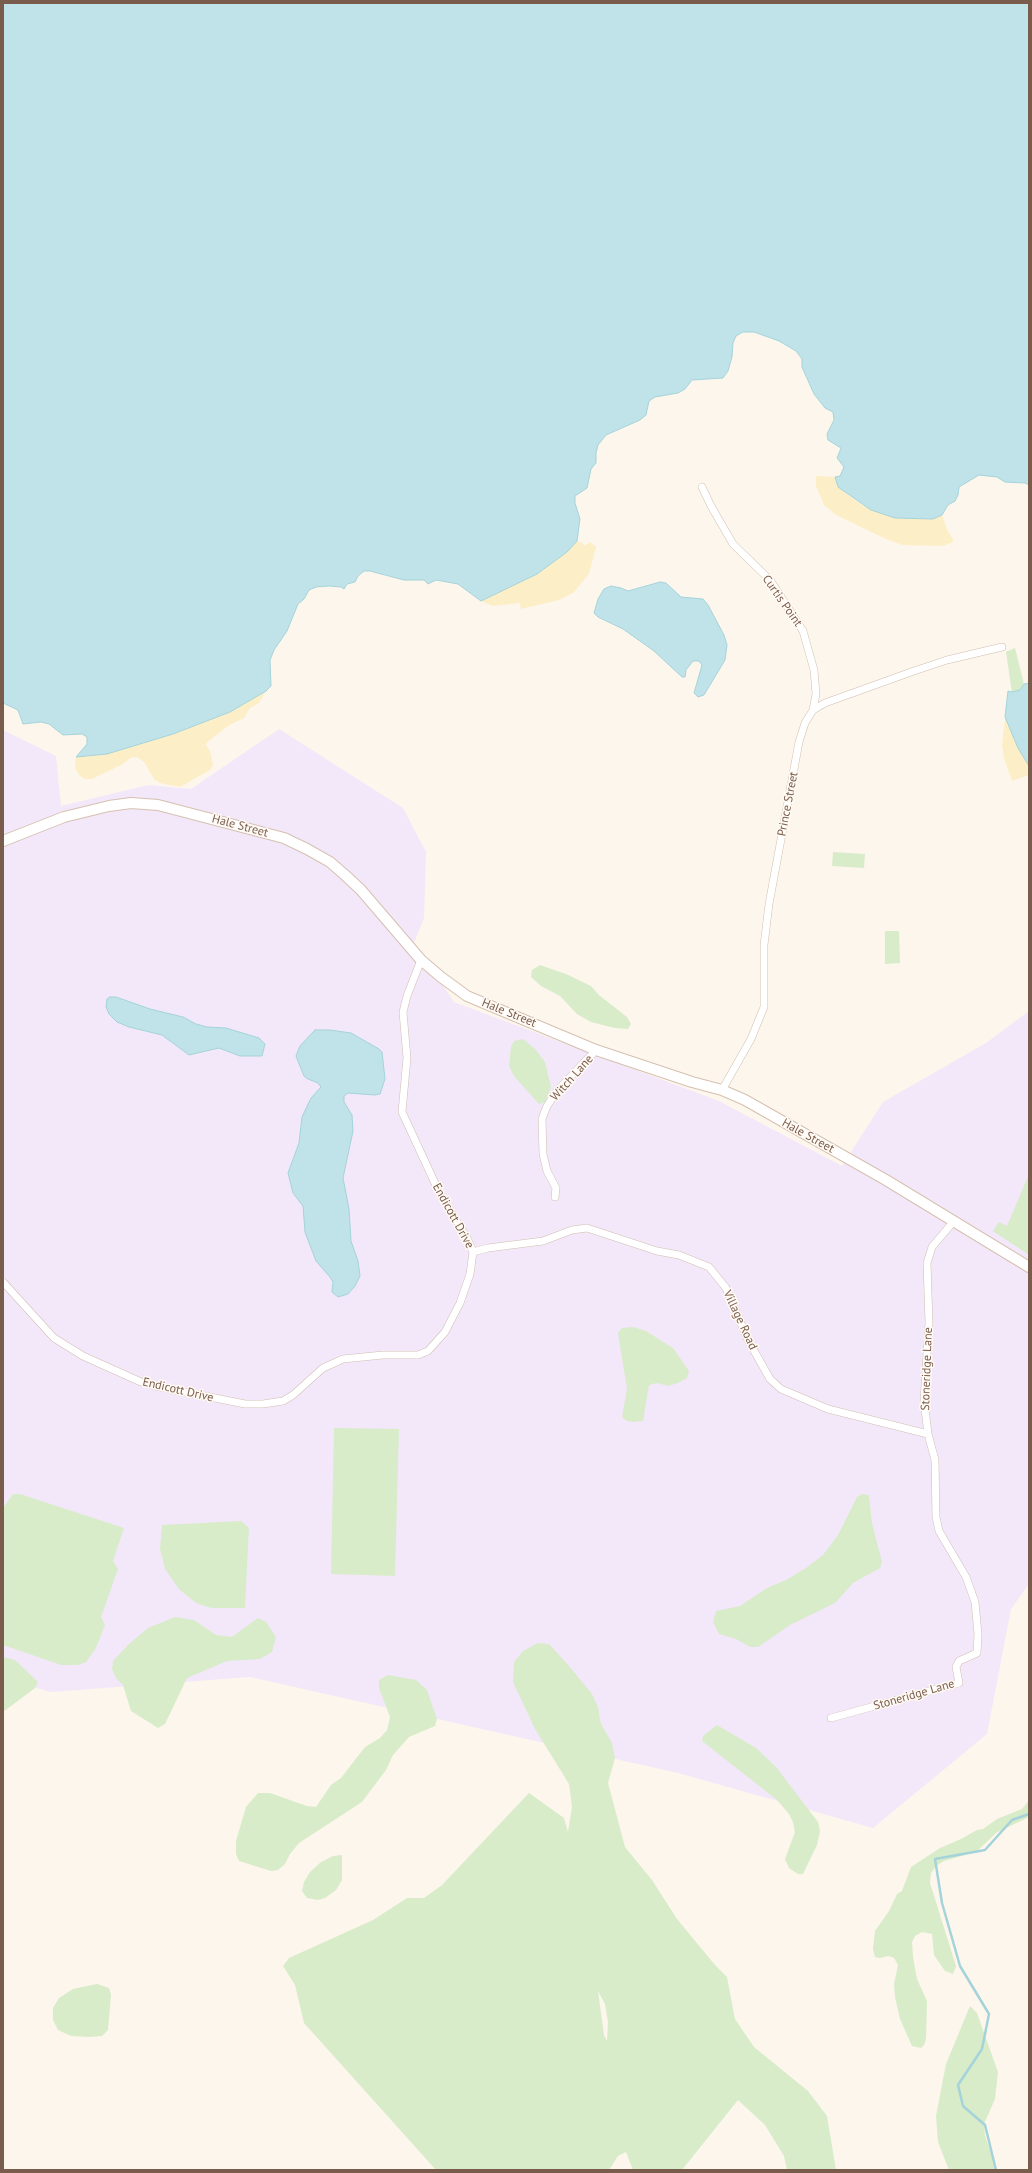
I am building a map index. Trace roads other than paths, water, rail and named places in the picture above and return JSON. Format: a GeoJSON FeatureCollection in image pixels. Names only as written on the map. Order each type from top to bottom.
{"type":"FeatureCollection","features":[{"type":"Feature","properties":{"kind":"main road","name":"Hale Street"},"geometry":{"type":"LineString","coordinates":[[3,841],[64,817],[109,806],[131,803],[158,805],[284,838],[307,848],[330,862],[361,890],[421,960],[467,996],[596,1050],[692,1082],[722,1090],[745,1100],[886,1180],[1029,1267]]}},
{"type":"Feature","properties":{"kind":"street","name":"Curtis Point"},"geometry":{"type":"LineString","coordinates":[[702,487],[710,506],[733,544],[770,580],[803,631],[814,670],[816,694],[813,710]]}},
{"type":"Feature","properties":{"kind":"street"},"geometry":{"type":"LineString","coordinates":[[813,710],[825,703],[927,666],[1002,646]]}},
{"type":"Feature","properties":{"kind":"street","name":"Prince Street"},"geometry":{"type":"LineString","coordinates":[[722,1090],[750,1039],[764,1007],[764,945],[769,904],[800,742],[805,723],[813,710]]}},
{"type":"Feature","properties":{"kind":"street","name":"Endicott Drive"},"geometry":{"type":"LineString","coordinates":[[3,1282],[54,1338],[82,1356],[155,1386],[245,1404],[263,1404],[283,1401],[293,1395],[323,1368],[343,1359],[383,1355],[418,1355],[428,1351],[445,1332],[460,1303],[470,1274],[473,1252],[467,1238],[440,1194],[402,1112],[406,1058],[403,1012],[407,996],[421,960]]}},
{"type":"Feature","properties":{"kind":"street","name":"Witch Lane"},"geometry":{"type":"LineString","coordinates":[[555,1197],[556,1188],[548,1171],[543,1154],[542,1119],[547,1106],[556,1091],[596,1050]]}},
{"type":"Feature","properties":{"kind":"street","name":"Stoneridge Lane"},"geometry":{"type":"LineString","coordinates":[[831,1718],[959,1683],[956,1667],[959,1661],[976,1653],[978,1634],[975,1602],[966,1577],[939,1531],[936,1517],[935,1460],[928,1434],[924,1401],[929,1323],[927,1263],[932,1247],[954,1221]]}},
{"type":"Feature","properties":{"kind":"street","name":"Village Road"},"geometry":{"type":"LineString","coordinates":[[473,1252],[488,1248],[543,1241],[572,1230],[587,1228],[657,1251],[679,1255],[709,1267],[726,1288],[753,1350],[770,1379],[781,1389],[828,1409],[928,1434]]}},
{"type":"Feature","properties":{"kind":"water"},"geometry":{"type":"Polygon","coordinates":[[[3,3],[1029,3],[1029,485],[1025,483],[1005,482],[997,477],[979,475],[959,487],[958,495],[955,501],[948,505],[942,515],[933,519],[895,518],[871,510],[838,487],[835,477],[840,476],[844,467],[837,458],[841,448],[828,440],[827,434],[834,420],[833,412],[825,408],[814,394],[802,367],[802,359],[796,351],[779,341],[754,332],[743,332],[736,336],[733,343],[732,357],[728,371],[723,378],[692,380],[685,389],[678,393],[655,397],[649,401],[646,415],[640,420],[606,435],[598,445],[596,463],[591,469],[587,488],[575,496],[575,503],[580,519],[577,541],[567,552],[537,574],[481,601],[458,584],[436,580],[428,584],[424,580],[404,580],[370,571],[364,571],[358,576],[355,582],[347,584],[344,589],[341,587],[329,586],[316,587],[309,590],[304,599],[298,604],[287,631],[274,650],[270,660],[271,686],[266,691],[230,712],[173,734],[107,754],[76,757],[87,744],[87,737],[82,734],[63,735],[49,724],[41,722],[23,724],[18,710],[3,703],[3,3]]]}},
{"type":"Feature","properties":{"kind":"water"},"geometry":{"type":"Polygon","coordinates":[[[660,582],[666,583],[681,597],[703,599],[708,605],[724,635],[727,645],[725,660],[704,695],[698,697],[694,693],[702,665],[699,661],[693,661],[686,670],[685,677],[682,677],[654,651],[623,629],[598,617],[594,613],[598,599],[604,589],[611,586],[628,591],[660,582]]]}},
{"type":"Feature","properties":{"kind":"water"},"geometry":{"type":"Polygon","coordinates":[[[1029,683],[1029,766],[1018,748],[1005,717],[1008,691],[1012,692],[1020,690],[1024,684],[1029,683]]]}},
{"type":"Feature","properties":{"kind":"water"},"geometry":{"type":"Polygon","coordinates":[[[110,997],[116,997],[150,1009],[183,1017],[196,1024],[207,1027],[226,1028],[259,1038],[265,1044],[262,1056],[240,1056],[219,1048],[189,1055],[162,1035],[129,1027],[117,1022],[109,1014],[106,1007],[107,999],[110,997]]]}},
{"type":"Feature","properties":{"kind":"water"},"geometry":{"type":"Polygon","coordinates":[[[315,1030],[330,1030],[351,1033],[379,1049],[382,1052],[385,1079],[380,1094],[348,1093],[344,1096],[344,1102],[352,1115],[353,1131],[343,1178],[349,1209],[351,1241],[358,1261],[360,1276],[355,1286],[348,1294],[338,1297],[332,1292],[333,1282],[330,1277],[316,1261],[305,1232],[303,1206],[293,1193],[288,1173],[299,1143],[302,1117],[311,1098],[321,1087],[318,1083],[304,1076],[296,1056],[300,1046],[315,1030]]]}},
{"type":"Feature","properties":{"kind":"waterway"},"geometry":{"type":"LineString","coordinates":[[996,2170],[985,2125],[963,2106],[958,2085],[982,2049],[989,2014],[960,1966],[942,1903],[935,1859],[985,1850],[1012,1820],[1029,1814]]}}]}
